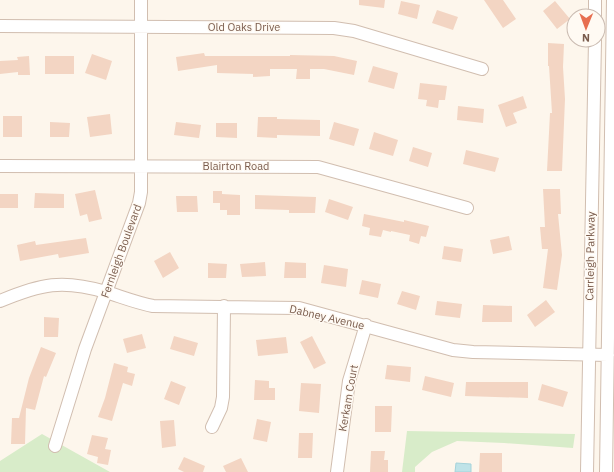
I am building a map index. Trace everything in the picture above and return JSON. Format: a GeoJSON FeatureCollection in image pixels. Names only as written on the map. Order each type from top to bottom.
{"type":"FeatureCollection","features":[{"type":"Feature","properties":{"kind":"street","name":"Fernleigh Boulevard"},"geometry":{"type":"LineString","coordinates":[[55,446],[85,350],[139,203],[141,192],[141,0]]}},
{"type":"Feature","properties":{"kind":"street","name":"Carrleigh Parkway"},"geometry":{"type":"LineString","coordinates":[[606,472],[613,122],[613,0]]}},
{"type":"Feature","properties":{"kind":"street","name":"Old Oaks Drive"},"geometry":{"type":"LineString","coordinates":[[0,26],[334,28],[354,31],[482,69]]}},
{"type":"Feature","properties":{"kind":"street","name":"Carrleigh Parkway"},"geometry":{"type":"LineString","coordinates":[[587,472],[595,48]]}},
{"type":"Feature","properties":{"kind":"street"},"geometry":{"type":"LineString","coordinates":[[593,122],[613,122]]}},
{"type":"Feature","properties":{"kind":"street","name":"Blairton Road"},"geometry":{"type":"LineString","coordinates":[[0,166],[318,167],[467,208]]}},
{"type":"Feature","properties":{"kind":"street","name":"Dabney Avenue"},"geometry":{"type":"LineString","coordinates":[[0,301],[37,288],[60,284],[76,285],[153,306],[300,308],[453,350],[473,352],[608,356]]}},
{"type":"Feature","properties":{"kind":"street"},"geometry":{"type":"LineString","coordinates":[[212,427],[221,408],[223,397],[224,306]]}},
{"type":"Feature","properties":{"kind":"street","name":"Kerkam Court"},"geometry":{"type":"LineString","coordinates":[[337,472],[349,381],[366,325]]}},
{"type":"Feature","properties":{"kind":"green space"},"geometry":{"type":"Polygon","coordinates":[[[407,431],[575,434],[573,448],[457,441],[432,452],[415,467],[415,472],[402,472],[407,431]]]}},
{"type":"Feature","properties":{"kind":"green space"},"geometry":{"type":"Polygon","coordinates":[[[42,434],[110,472],[0,472],[0,461],[42,434]]]}},
{"type":"Feature","properties":{"kind":"water"},"geometry":{"type":"Polygon","coordinates":[[[456,463],[471,464],[471,472],[455,472],[456,463]]]}},
{"type":"Feature","properties":{"kind":"building"},"geometry":{"type":"Polygon","coordinates":[[[359,0],[385,0],[384,8],[359,5],[359,0]]]}},
{"type":"Feature","properties":{"kind":"building"},"geometry":{"type":"Polygon","coordinates":[[[484,0],[503,0],[516,19],[503,28],[484,0]]]}},
{"type":"Feature","properties":{"kind":"building"},"geometry":{"type":"Polygon","coordinates":[[[401,1],[420,5],[417,19],[398,14],[401,1]]]}},
{"type":"Feature","properties":{"kind":"building"},"geometry":{"type":"Polygon","coordinates":[[[555,1],[566,14],[566,22],[557,29],[543,11],[555,1]]]}},
{"type":"Feature","properties":{"kind":"building"},"geometry":{"type":"Polygon","coordinates":[[[437,10],[458,17],[453,30],[432,23],[437,10]]]}},
{"type":"Feature","properties":{"kind":"building"},"geometry":{"type":"Polygon","coordinates":[[[548,43],[564,44],[563,67],[565,99],[562,171],[547,171],[550,113],[552,113],[548,66],[548,43]]]}},
{"type":"Feature","properties":{"kind":"building"},"geometry":{"type":"Polygon","coordinates":[[[204,53],[205,56],[334,56],[357,61],[354,75],[324,69],[310,69],[310,79],[296,79],[297,69],[270,69],[270,76],[253,77],[253,74],[217,73],[217,65],[178,71],[176,57],[204,53]]]}},
{"type":"Feature","properties":{"kind":"building"},"geometry":{"type":"Polygon","coordinates":[[[92,54],[112,61],[106,80],[85,73],[92,54]]]}},
{"type":"Feature","properties":{"kind":"building"},"geometry":{"type":"Polygon","coordinates":[[[29,56],[30,75],[18,75],[18,72],[0,74],[0,61],[18,60],[17,57],[29,56]]]}},
{"type":"Feature","properties":{"kind":"building"},"geometry":{"type":"Polygon","coordinates":[[[45,56],[74,56],[74,74],[45,74],[45,56]]]}},
{"type":"Feature","properties":{"kind":"building"},"geometry":{"type":"Polygon","coordinates":[[[373,66],[398,73],[394,89],[368,82],[373,66]]]}},
{"type":"Feature","properties":{"kind":"building"},"geometry":{"type":"Polygon","coordinates":[[[420,83],[447,86],[445,100],[439,100],[438,108],[426,106],[427,100],[418,99],[420,83]]]}},
{"type":"Feature","properties":{"kind":"building"},"geometry":{"type":"Polygon","coordinates":[[[523,96],[527,108],[513,113],[517,123],[506,127],[498,105],[523,96]]]}},
{"type":"Feature","properties":{"kind":"building"},"geometry":{"type":"Polygon","coordinates":[[[458,106],[484,109],[483,123],[457,120],[458,106]]]}},
{"type":"Feature","properties":{"kind":"building"},"geometry":{"type":"Polygon","coordinates":[[[110,114],[112,134],[90,137],[87,117],[110,114]]]}},
{"type":"Feature","properties":{"kind":"building"},"geometry":{"type":"Polygon","coordinates":[[[3,116],[22,116],[22,137],[3,137],[3,116]]]}},
{"type":"Feature","properties":{"kind":"building"},"geometry":{"type":"Polygon","coordinates":[[[258,117],[320,120],[320,136],[277,135],[277,138],[257,137],[258,117]]]}},
{"type":"Feature","properties":{"kind":"building"},"geometry":{"type":"Polygon","coordinates":[[[50,122],[70,123],[69,137],[50,137],[50,122]]]}},
{"type":"Feature","properties":{"kind":"building"},"geometry":{"type":"Polygon","coordinates":[[[176,122],[201,125],[199,138],[174,135],[176,122]]]}},
{"type":"Feature","properties":{"kind":"building"},"geometry":{"type":"Polygon","coordinates":[[[334,122],[359,129],[354,146],[329,139],[334,122]]]}},
{"type":"Feature","properties":{"kind":"building"},"geometry":{"type":"Polygon","coordinates":[[[216,123],[237,123],[237,138],[216,137],[216,123]]]}},
{"type":"Feature","properties":{"kind":"building"},"geometry":{"type":"Polygon","coordinates":[[[374,132],[398,140],[393,156],[369,149],[374,132]]]}},
{"type":"Feature","properties":{"kind":"building"},"geometry":{"type":"Polygon","coordinates":[[[413,147],[432,153],[428,167],[409,161],[413,147]]]}},
{"type":"Feature","properties":{"kind":"building"},"geometry":{"type":"Polygon","coordinates":[[[466,150],[499,158],[495,172],[463,164],[466,150]]]}},
{"type":"Feature","properties":{"kind":"building"},"geometry":{"type":"Polygon","coordinates":[[[543,189],[560,189],[561,214],[558,214],[562,255],[557,290],[543,288],[548,249],[542,249],[540,227],[545,227],[543,189]]]}},
{"type":"Feature","properties":{"kind":"building"},"geometry":{"type":"Polygon","coordinates":[[[95,190],[102,219],[89,222],[87,214],[80,216],[75,194],[95,190]]]}},
{"type":"Feature","properties":{"kind":"building"},"geometry":{"type":"Polygon","coordinates":[[[213,191],[222,191],[222,194],[240,195],[240,215],[227,215],[227,210],[220,210],[220,203],[213,203],[213,191]]]}},
{"type":"Feature","properties":{"kind":"building"},"geometry":{"type":"Polygon","coordinates":[[[35,193],[64,194],[64,208],[34,208],[35,193]]]}},
{"type":"Feature","properties":{"kind":"building"},"geometry":{"type":"Polygon","coordinates":[[[0,194],[18,194],[18,208],[0,208],[0,194]]]}},
{"type":"Feature","properties":{"kind":"building"},"geometry":{"type":"Polygon","coordinates":[[[255,195],[316,197],[315,213],[289,213],[289,210],[255,209],[255,195]]]}},
{"type":"Feature","properties":{"kind":"building"},"geometry":{"type":"Polygon","coordinates":[[[176,196],[197,196],[198,212],[177,212],[176,196]]]}},
{"type":"Feature","properties":{"kind":"building"},"geometry":{"type":"Polygon","coordinates":[[[329,199],[353,207],[348,220],[325,212],[329,199]]]}},
{"type":"Feature","properties":{"kind":"building"},"geometry":{"type":"Polygon","coordinates":[[[364,214],[404,222],[404,220],[429,226],[426,237],[421,236],[419,244],[409,241],[410,235],[391,231],[383,230],[381,237],[369,235],[370,228],[362,226],[364,214]]]}},
{"type":"Feature","properties":{"kind":"building"},"geometry":{"type":"Polygon","coordinates":[[[509,236],[512,250],[493,254],[490,240],[509,236]]]}},
{"type":"Feature","properties":{"kind":"building"},"geometry":{"type":"Polygon","coordinates":[[[86,238],[89,253],[59,258],[58,254],[20,261],[17,245],[35,241],[36,245],[86,238]]]}},
{"type":"Feature","properties":{"kind":"building"},"geometry":{"type":"Polygon","coordinates":[[[444,246],[463,249],[461,262],[442,259],[444,246]]]}},
{"type":"Feature","properties":{"kind":"building"},"geometry":{"type":"Polygon","coordinates":[[[170,252],[179,268],[163,278],[154,261],[170,252]]]}},
{"type":"Feature","properties":{"kind":"building"},"geometry":{"type":"Polygon","coordinates":[[[265,262],[266,276],[242,277],[240,264],[265,262]]]}},
{"type":"Feature","properties":{"kind":"building"},"geometry":{"type":"Polygon","coordinates":[[[285,262],[306,263],[306,278],[284,278],[285,262]]]}},
{"type":"Feature","properties":{"kind":"building"},"geometry":{"type":"Polygon","coordinates":[[[208,263],[227,264],[226,278],[208,278],[208,263]]]}},
{"type":"Feature","properties":{"kind":"building"},"geometry":{"type":"Polygon","coordinates":[[[324,265],[348,269],[346,287],[321,283],[324,265]]]}},
{"type":"Feature","properties":{"kind":"building"},"geometry":{"type":"Polygon","coordinates":[[[362,280],[381,284],[378,298],[359,294],[362,280]]]}},
{"type":"Feature","properties":{"kind":"building"},"geometry":{"type":"Polygon","coordinates":[[[402,291],[420,296],[416,310],[397,304],[402,291]]]}},
{"type":"Feature","properties":{"kind":"building"},"geometry":{"type":"Polygon","coordinates":[[[546,300],[555,312],[535,327],[527,315],[546,300]]]}},
{"type":"Feature","properties":{"kind":"building"},"geometry":{"type":"Polygon","coordinates":[[[437,301],[462,304],[460,318],[435,315],[437,301]]]}},
{"type":"Feature","properties":{"kind":"building"},"geometry":{"type":"Polygon","coordinates":[[[483,305],[512,306],[512,322],[482,322],[483,305]]]}},
{"type":"Feature","properties":{"kind":"building"},"geometry":{"type":"Polygon","coordinates":[[[44,317],[59,318],[58,337],[44,337],[44,317]]]}},
{"type":"Feature","properties":{"kind":"building"},"geometry":{"type":"Polygon","coordinates":[[[142,334],[146,348],[127,353],[123,339],[142,334]]]}},
{"type":"Feature","properties":{"kind":"building"},"geometry":{"type":"Polygon","coordinates":[[[174,336],[198,343],[194,356],[170,349],[174,336]]]}},
{"type":"Feature","properties":{"kind":"building"},"geometry":{"type":"Polygon","coordinates":[[[312,336],[326,363],[314,369],[300,342],[312,336]]]}},
{"type":"Feature","properties":{"kind":"building"},"geometry":{"type":"Polygon","coordinates":[[[286,337],[288,353],[258,356],[256,340],[286,337]]]}},
{"type":"Feature","properties":{"kind":"building"},"geometry":{"type":"Polygon","coordinates":[[[41,347],[56,353],[46,377],[44,376],[35,410],[26,408],[25,444],[11,444],[12,418],[19,418],[29,378],[41,347]]]}},
{"type":"Feature","properties":{"kind":"building"},"geometry":{"type":"Polygon","coordinates":[[[114,363],[128,367],[127,372],[135,374],[132,386],[123,383],[112,421],[98,417],[105,398],[114,363]]]}},
{"type":"Feature","properties":{"kind":"building"},"geometry":{"type":"Polygon","coordinates":[[[387,365],[411,367],[410,382],[385,379],[387,365]]]}},
{"type":"Feature","properties":{"kind":"building"},"geometry":{"type":"Polygon","coordinates":[[[425,376],[454,383],[451,397],[422,390],[425,376]]]}},
{"type":"Feature","properties":{"kind":"building"},"geometry":{"type":"Polygon","coordinates":[[[255,380],[269,381],[269,388],[275,388],[275,400],[254,400],[255,380]]]}},
{"type":"Feature","properties":{"kind":"building"},"geometry":{"type":"Polygon","coordinates":[[[171,381],[186,387],[179,405],[164,399],[171,381]]]}},
{"type":"Feature","properties":{"kind":"building"},"geometry":{"type":"Polygon","coordinates":[[[466,382],[528,382],[528,398],[465,396],[466,382]]]}},
{"type":"Feature","properties":{"kind":"building"},"geometry":{"type":"Polygon","coordinates":[[[301,383],[321,384],[319,413],[299,411],[301,383]]]}},
{"type":"Feature","properties":{"kind":"building"},"geometry":{"type":"Polygon","coordinates":[[[542,384],[568,392],[563,407],[538,400],[542,384]]]}},
{"type":"Feature","properties":{"kind":"building"},"geometry":{"type":"Polygon","coordinates":[[[375,406],[392,406],[391,432],[375,432],[375,406]]]}},
{"type":"Feature","properties":{"kind":"building"},"geometry":{"type":"Polygon","coordinates":[[[257,419],[271,422],[267,442],[253,439],[257,419]]]}},
{"type":"Feature","properties":{"kind":"building"},"geometry":{"type":"Polygon","coordinates":[[[174,420],[176,446],[162,448],[160,421],[174,420]]]}},
{"type":"Feature","properties":{"kind":"building"},"geometry":{"type":"Polygon","coordinates":[[[299,433],[313,433],[312,458],[298,458],[299,433]]]}},
{"type":"Feature","properties":{"kind":"building"},"geometry":{"type":"Polygon","coordinates":[[[92,435],[108,438],[105,449],[111,450],[108,465],[97,463],[98,457],[87,454],[92,435]]]}},
{"type":"Feature","properties":{"kind":"building"},"geometry":{"type":"Polygon","coordinates":[[[371,451],[385,451],[384,460],[388,460],[388,472],[370,472],[371,451]]]}},
{"type":"Feature","properties":{"kind":"building"},"geometry":{"type":"Polygon","coordinates":[[[480,453],[502,453],[502,472],[479,472],[480,453]]]}},
{"type":"Feature","properties":{"kind":"building"},"geometry":{"type":"Polygon","coordinates":[[[184,457],[205,466],[203,472],[184,472],[178,469],[184,457]]]}},
{"type":"Feature","properties":{"kind":"building"},"geometry":{"type":"Polygon","coordinates":[[[241,458],[248,472],[226,472],[223,466],[241,458]]]}}]}
